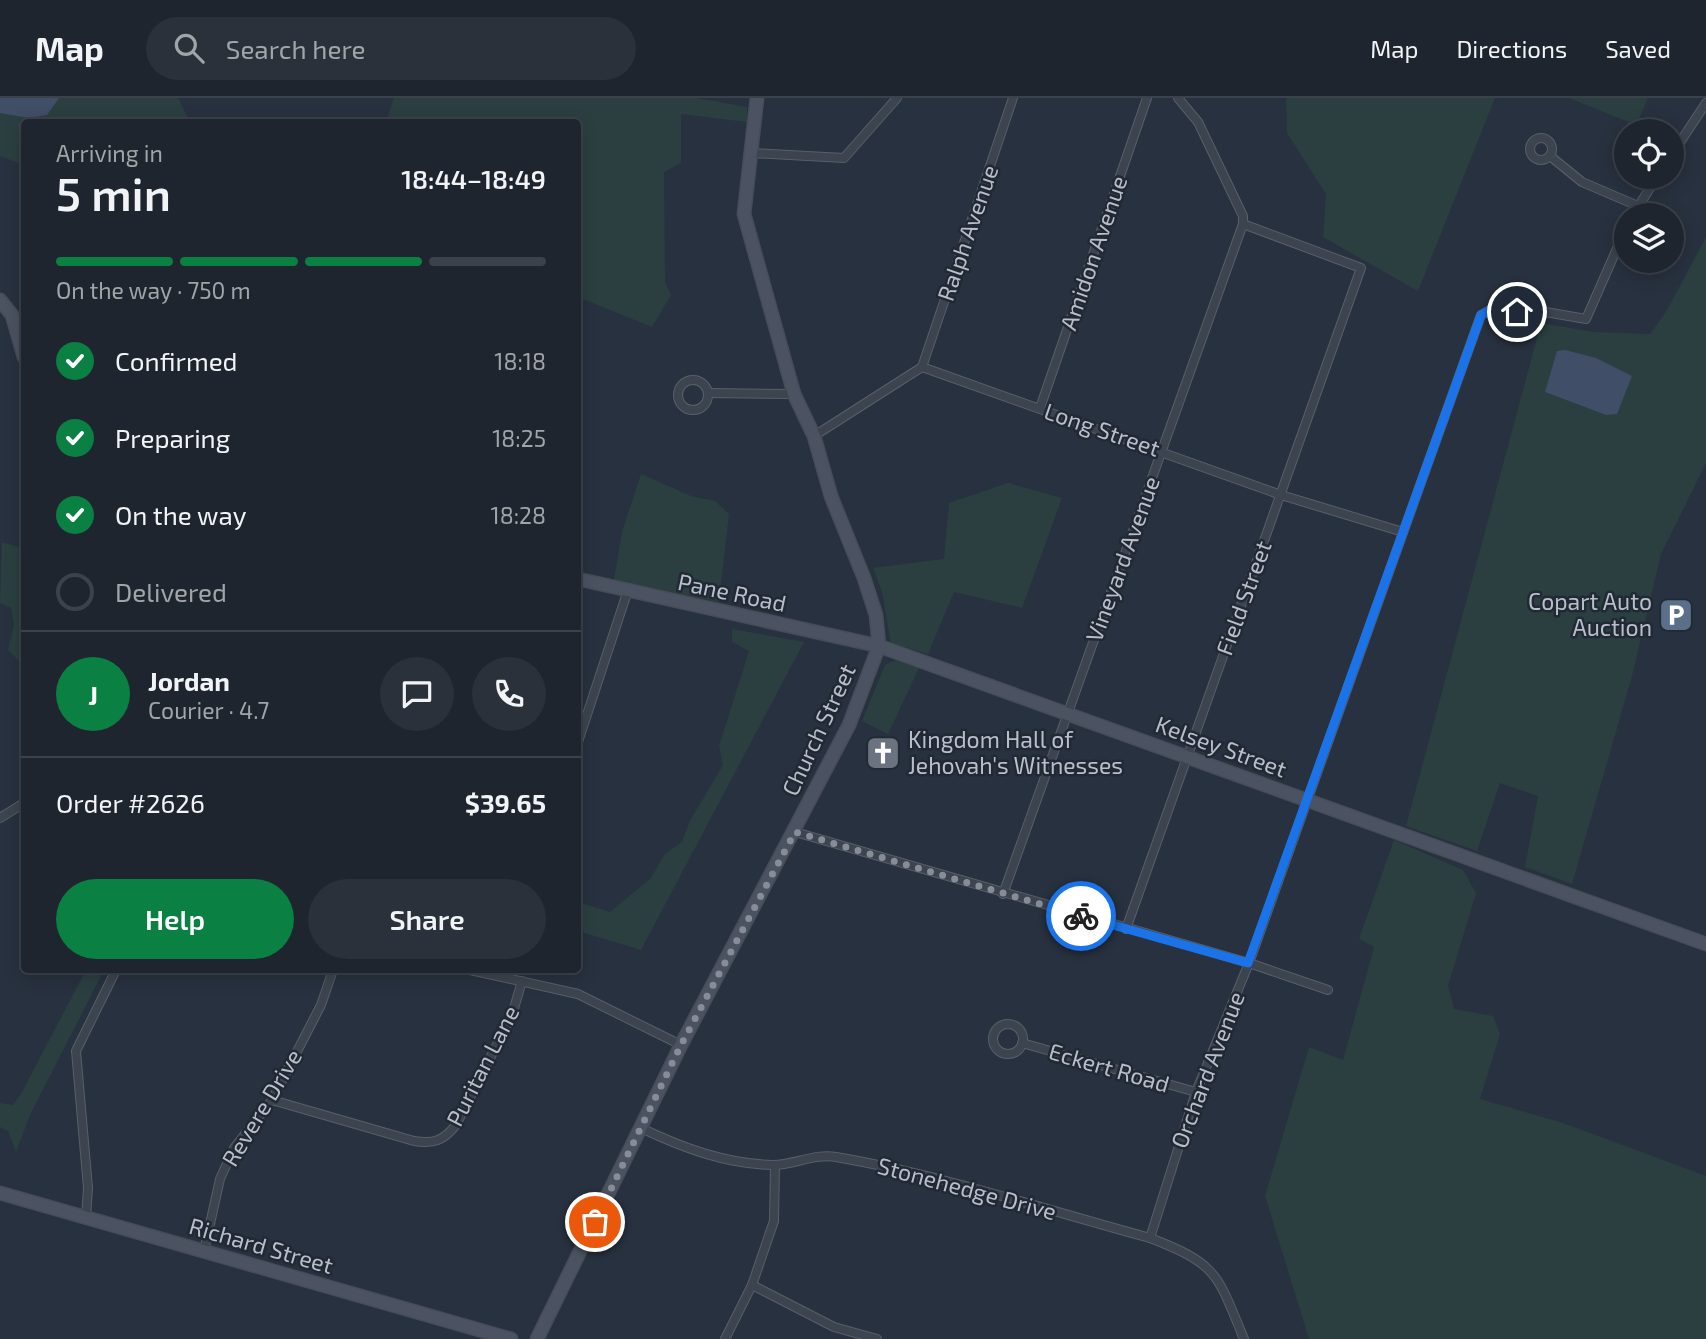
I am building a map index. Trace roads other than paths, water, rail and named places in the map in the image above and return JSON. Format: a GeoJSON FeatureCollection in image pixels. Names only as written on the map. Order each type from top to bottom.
{"type":"FeatureCollection","features":[{"type":"Feature","properties":{"kind":"street","name":"Church Street"},"geometry":{"type":"LineString","coordinates":[[537,1339],[681,1045],[795,832],[849,724],[878,646],[876,615],[831,496],[814,436],[794,394],[744,214],[757,98]]}},
{"type":"Feature","properties":{"kind":"street"},"geometry":{"type":"LineString","coordinates":[[751,153],[844,158],[897,98]]}},
{"type":"Feature","properties":{"kind":"street","name":"Ralph Avenue"},"geometry":{"type":"LineString","coordinates":[[922,368],[1013,98]]}},
{"type":"Feature","properties":{"kind":"street","name":"Amidon Avenue"},"geometry":{"type":"LineString","coordinates":[[1040,408],[1147,98]]}},
{"type":"Feature","properties":{"kind":"street"},"geometry":{"type":"LineString","coordinates":[[1178,98],[1198,122],[1243,216],[1243,224]]}},
{"type":"Feature","properties":{"kind":"street"},"geometry":{"type":"LineString","coordinates":[[1684,136],[1706,103]]}},
{"type":"Feature","properties":{"kind":"street"},"geometry":{"type":"LineString","coordinates":[[1550,156],[1582,182],[1632,203]]}},
{"type":"Feature","properties":{"kind":"street","name":"Field Street"},"geometry":{"type":"LineString","coordinates":[[1126,929],[1360,268],[1243,224]]}},
{"type":"Feature","properties":{"kind":"street","name":"Vineyard Avenue"},"geometry":{"type":"LineString","coordinates":[[1003,894],[1243,224]]}},
{"type":"Feature","properties":{"kind":"street","name":"Orchard Avenue"},"geometry":{"type":"LineString","coordinates":[[1150,1238],[1196,1092],[1248,963],[1484,311],[1552,310],[1582,319],[1592,312],[1614,249]]}},
{"type":"Feature","properties":{"kind":"street"},"geometry":{"type":"LineString","coordinates":[[0,300],[12,315],[21,346]]}},
{"type":"Feature","properties":{"kind":"street"},"geometry":{"type":"LineString","coordinates":[[814,436],[922,368]]}},
{"type":"Feature","properties":{"kind":"street","name":"Long Street"},"geometry":{"type":"LineString","coordinates":[[922,368],[1162,450],[1281,495],[1403,532]]}},
{"type":"Feature","properties":{"kind":"street"},"geometry":{"type":"LineString","coordinates":[[708,393],[794,394]]}},
{"type":"Feature","properties":{"kind":"street","name":"Pane Road"},"geometry":{"type":"LineString","coordinates":[[581,580],[627,593],[878,646]]}},
{"type":"Feature","properties":{"kind":"street"},"geometry":{"type":"LineString","coordinates":[[581,733],[627,593]]}},
{"type":"Feature","properties":{"kind":"street","name":"Kelsey Street"},"geometry":{"type":"LineString","coordinates":[[878,646],[1706,944]]}},
{"type":"Feature","properties":{"kind":"street"},"geometry":{"type":"LineString","coordinates":[[0,818],[21,805]]}},
{"type":"Feature","properties":{"kind":"street"},"geometry":{"type":"LineString","coordinates":[[795,832],[1248,963],[1328,990]]}},
{"type":"Feature","properties":{"kind":"street"},"geometry":{"type":"LineString","coordinates":[[86,1217],[88,1188],[76,1051],[115,973]]}},
{"type":"Feature","properties":{"kind":"street","name":"Revere Drive"},"geometry":{"type":"LineString","coordinates":[[204,1251],[220,1179],[234,1148],[272,1100],[320,1004],[332,973]]}},
{"type":"Feature","properties":{"kind":"street"},"geometry":{"type":"LineString","coordinates":[[484,973],[578,994],[681,1045]]}},
{"type":"Feature","properties":{"kind":"street","name":"Puritan Lane"},"geometry":{"type":"LineString","coordinates":[[272,1100],[414,1141],[432,1143],[446,1137],[456,1125],[512,1015],[522,981]]}},
{"type":"Feature","properties":{"kind":"street","name":"Eckert Road"},"geometry":{"type":"LineString","coordinates":[[1022,1043],[1196,1092]]}},
{"type":"Feature","properties":{"kind":"street","name":"Stonehedge Drive"},"geometry":{"type":"LineString","coordinates":[[641,1128],[675,1144],[718,1158],[775,1165],[827,1155],[882,1165],[1150,1238],[1191,1254],[1219,1279],[1244,1339]]}},
{"type":"Feature","properties":{"kind":"street"},"geometry":{"type":"LineString","coordinates":[[725,1339],[752,1284],[774,1221],[775,1165]]}},
{"type":"Feature","properties":{"kind":"street","name":"Richard Street"},"geometry":{"type":"LineString","coordinates":[[0,1193],[511,1339]]}},
{"type":"Feature","properties":{"kind":"street"},"geometry":{"type":"LineString","coordinates":[[752,1284],[834,1327],[877,1339]]}},
{"type":"Feature","properties":{"kind":"water"},"geometry":{"type":"Polygon","coordinates":[[[0,98],[59,98],[47,115],[29,118],[0,113],[0,98]]]}},
{"type":"Feature","properties":{"kind":"water"},"geometry":{"type":"Polygon","coordinates":[[[1565,350],[1596,358],[1632,376],[1617,414],[1606,415],[1545,392],[1557,351],[1565,350]]]}},
{"type":"Feature","properties":{"kind":"place","name":"Copart Auto Auction"},"geometry":{"type":"Point","coordinates":[1676,615]}},
{"type":"Feature","properties":{"kind":"place","name":"Kingdom Hall of Jehovah's Witnesses"},"geometry":{"type":"Point","coordinates":[883,753]}}]}
